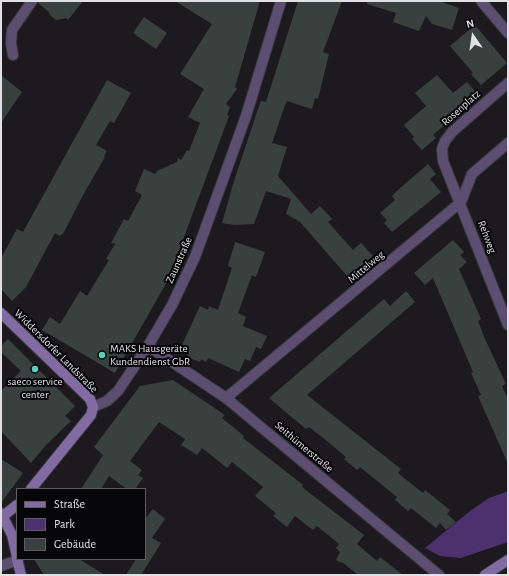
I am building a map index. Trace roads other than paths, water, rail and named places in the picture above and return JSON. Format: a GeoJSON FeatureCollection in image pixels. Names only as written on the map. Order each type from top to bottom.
{"type":"FeatureCollection","features":[{"type":"Feature","properties":{"kind":"street"},"geometry":{"type":"LineString","coordinates":[[13,56],[11,43],[12,30],[32,1]]}},
{"type":"Feature","properties":{"kind":"street","name":"Zaunstraße"},"geometry":{"type":"LineString","coordinates":[[93,407],[107,401],[118,391],[148,346],[172,305],[195,257],[246,116],[281,1]]}},
{"type":"Feature","properties":{"kind":"street"},"geometry":{"type":"LineString","coordinates":[[481,1],[508,33]]}},
{"type":"Feature","properties":{"kind":"street","name":"Rosenplatz"},"geometry":{"type":"LineString","coordinates":[[460,202],[443,161],[442,148],[444,141],[452,132],[508,83]]}},
{"type":"Feature","properties":{"kind":"street","name":"Mittelweg"},"geometry":{"type":"LineString","coordinates":[[226,398],[460,202],[472,174],[508,143]]}},
{"type":"Feature","properties":{"kind":"street","name":"Rehweg"},"geometry":{"type":"LineString","coordinates":[[460,202],[508,325]]}},
{"type":"Feature","properties":{"kind":"street","name":"Widdersdorfer Landstraße"},"geometry":{"type":"LineString","coordinates":[[1,312],[90,399],[93,407]]}},
{"type":"Feature","properties":{"kind":"street","name":"Seithümerstraße"},"geometry":{"type":"LineString","coordinates":[[148,346],[226,398],[439,575]]}},
{"type":"Feature","properties":{"kind":"street"},"geometry":{"type":"LineString","coordinates":[[32,488],[91,415],[93,407]]}},
{"type":"Feature","properties":{"kind":"street"},"geometry":{"type":"LineString","coordinates":[[16,505],[2,514],[12,535],[16,554]]}},
{"type":"Feature","properties":{"kind":"street"},"geometry":{"type":"LineString","coordinates":[[1,566],[16,559]]}},
{"type":"Feature","properties":{"kind":"street"},"geometry":{"type":"LineString","coordinates":[[17,560],[20,575]]}},
{"type":"Feature","properties":{"kind":"street"},"geometry":{"type":"LineString","coordinates":[[485,575],[508,560]]}},
{"type":"Feature","properties":{"kind":"place","name":"MAKS Hausgeräte Kundendienst GbR"},"geometry":{"type":"Point","coordinates":[102,355]}},
{"type":"Feature","properties":{"kind":"place","name":"saeco service center"},"geometry":{"type":"Point","coordinates":[35,369]}}]}
